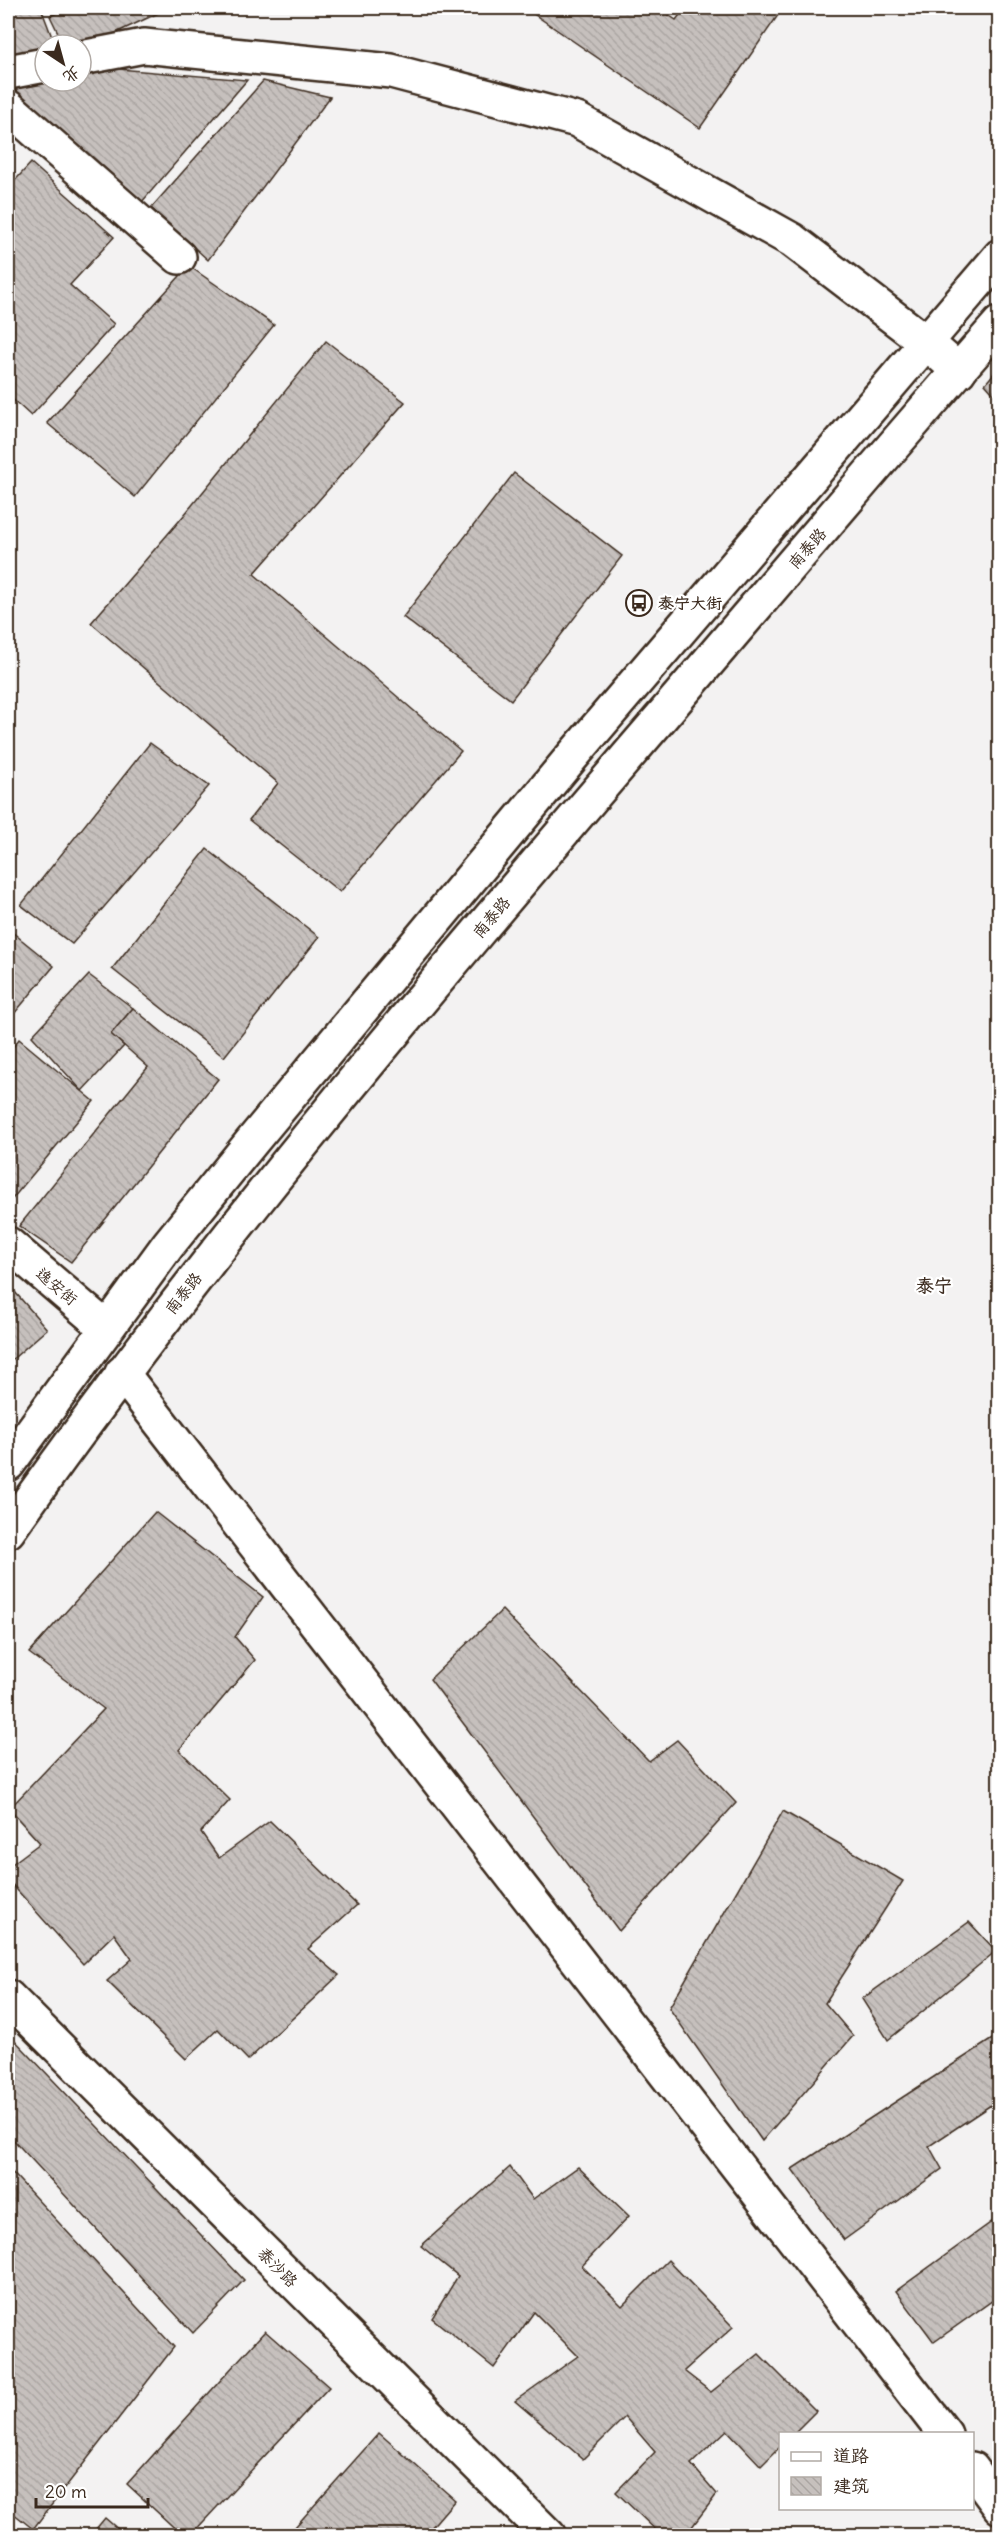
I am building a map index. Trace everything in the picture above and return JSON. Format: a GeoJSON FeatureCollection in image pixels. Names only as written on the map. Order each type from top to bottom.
{"type":"FeatureCollection","features":[{"type":"Feature","properties":{"kind":"street"},"geometry":{"type":"LineString","coordinates":[[93,56],[144,46],[391,71],[577,120],[792,240],[959,370]]}},
{"type":"Feature","properties":{"kind":"street"},"geometry":{"type":"LineString","coordinates":[[8,72],[33,67]]}},
{"type":"Feature","properties":{"kind":"street"},"geometry":{"type":"LineString","coordinates":[[8,107],[178,257]]}},
{"type":"Feature","properties":{"kind":"street"},"geometry":{"type":"LineString","coordinates":[[8,1464],[168,1245],[254,1139],[570,759],[999,256]]}},
{"type":"Feature","properties":{"kind":"street","name":"南泰路"},"geometry":{"type":"LineString","coordinates":[[8,1531],[122,1373],[214,1251],[489,919],[999,323]]}},
{"type":"Feature","properties":{"kind":"street","name":"逸安街"},"geometry":{"type":"LineString","coordinates":[[8,1244],[106,1328]]}},
{"type":"Feature","properties":{"kind":"street"},"geometry":{"type":"LineString","coordinates":[[122,1373],[944,2432]]}},
{"type":"Feature","properties":{"kind":"street","name":"泰沙路"},"geometry":{"type":"LineString","coordinates":[[8,1997],[549,2535]]}},
{"type":"Feature","properties":{"kind":"street"},"geometry":{"type":"LineString","coordinates":[[974,2472],[999,2507]]}},
{"type":"Feature","properties":{"kind":"building"},"geometry":{"type":"Polygon","coordinates":[[[8,8],[41,8],[50,33],[33,33],[33,60],[8,62],[8,8]]]}},
{"type":"Feature","properties":{"kind":"building"},"geometry":{"type":"Polygon","coordinates":[[[69,8],[169,8],[93,43],[93,33],[58,33],[50,16],[69,8]]]}},
{"type":"Feature","properties":{"kind":"building"},"geometry":{"type":"Polygon","coordinates":[[[525,8],[658,8],[676,20],[685,8],[783,8],[700,128],[525,8]]]}},
{"type":"Feature","properties":{"kind":"building"},"geometry":{"type":"Polygon","coordinates":[[[93,67],[247,80],[141,203],[10,91],[33,83],[33,93],[93,93],[93,67]]]}},
{"type":"Feature","properties":{"kind":"building"},"geometry":{"type":"Polygon","coordinates":[[[263,81],[330,97],[208,260],[151,208],[263,81]]]}},
{"type":"Feature","properties":{"kind":"building"},"geometry":{"type":"Polygon","coordinates":[[[8,135],[14,141],[8,148],[8,135]]]}},
{"type":"Feature","properties":{"kind":"building"},"geometry":{"type":"Polygon","coordinates":[[[31,163],[114,237],[70,285],[114,324],[31,416],[8,395],[8,188],[31,163]]]}},
{"type":"Feature","properties":{"kind":"building"},"geometry":{"type":"Polygon","coordinates":[[[189,266],[274,325],[135,497],[47,423],[189,266]]]}},
{"type":"Feature","properties":{"kind":"building"},"geometry":{"type":"Polygon","coordinates":[[[326,341],[405,402],[254,574],[461,751],[340,892],[249,820],[278,783],[91,623],[180,520],[326,341]]]}},
{"type":"Feature","properties":{"kind":"building"},"geometry":{"type":"Polygon","coordinates":[[[1000,366],[1000,401],[985,384],[1000,366]]]}},
{"type":"Feature","properties":{"kind":"building"},"geometry":{"type":"Polygon","coordinates":[[[514,473],[622,556],[511,700],[403,617],[514,473]]]}},
{"type":"Feature","properties":{"kind":"building"},"geometry":{"type":"Polygon","coordinates":[[[150,743],[209,786],[72,944],[21,905],[150,743]]]}},
{"type":"Feature","properties":{"kind":"building"},"geometry":{"type":"Polygon","coordinates":[[[207,849],[319,937],[224,1057],[112,969],[207,849]]]}},
{"type":"Feature","properties":{"kind":"building"},"geometry":{"type":"Polygon","coordinates":[[[12,932],[54,966],[8,1021],[8,938],[12,932]]]}},
{"type":"Feature","properties":{"kind":"building"},"geometry":{"type":"Polygon","coordinates":[[[89,975],[133,1008],[111,1034],[124,1046],[82,1091],[32,1036],[89,975]]]}},
{"type":"Feature","properties":{"kind":"building"},"geometry":{"type":"Polygon","coordinates":[[[133,1008],[218,1079],[71,1262],[19,1226],[148,1067],[111,1034],[133,1008]]]}},
{"type":"Feature","properties":{"kind":"building"},"geometry":{"type":"Polygon","coordinates":[[[19,1039],[94,1101],[8,1204],[8,1054],[19,1039]]]}},
{"type":"Feature","properties":{"kind":"building"},"geometry":{"type":"Polygon","coordinates":[[[8,1284],[47,1329],[8,1363],[8,1284]]]}},
{"type":"Feature","properties":{"kind":"building"},"geometry":{"type":"Polygon","coordinates":[[[155,1512],[263,1597],[235,1637],[255,1660],[179,1750],[230,1800],[201,1832],[219,1858],[270,1821],[357,1905],[308,1949],[339,1975],[248,2060],[218,2029],[186,2059],[107,1981],[132,1959],[114,1934],[83,1964],[8,1880],[8,1867],[40,1843],[9,1809],[104,1709],[29,1653],[155,1512]]]}},
{"type":"Feature","properties":{"kind":"building"},"geometry":{"type":"Polygon","coordinates":[[[502,1610],[649,1761],[677,1740],[736,1803],[619,1931],[430,1679],[502,1610]]]}},
{"type":"Feature","properties":{"kind":"building"},"geometry":{"type":"Polygon","coordinates":[[[783,1811],[903,1881],[825,2003],[853,2036],[762,2141],[669,2008],[783,1811]]]}},
{"type":"Feature","properties":{"kind":"building"},"geometry":{"type":"Polygon","coordinates":[[[969,1922],[996,1951],[888,2040],[862,1999],[969,1922]]]}},
{"type":"Feature","properties":{"kind":"building"},"geometry":{"type":"Polygon","coordinates":[[[8,2033],[244,2280],[193,2333],[8,2134],[8,2033]]]}},
{"type":"Feature","properties":{"kind":"building"},"geometry":{"type":"Polygon","coordinates":[[[1000,2034],[1000,2099],[929,2146],[942,2169],[844,2240],[792,2169],[1000,2034]]]}},
{"type":"Feature","properties":{"kind":"building"},"geometry":{"type":"Polygon","coordinates":[[[510,2167],[533,2199],[578,2167],[629,2216],[582,2266],[622,2306],[668,2260],[733,2327],[684,2371],[711,2392],[759,2354],[816,2411],[795,2432],[779,2432],[779,2448],[761,2466],[727,2430],[691,2464],[717,2494],[685,2536],[662,2536],[616,2492],[655,2452],[625,2417],[583,2459],[515,2401],[578,2356],[534,2312],[494,2368],[432,2318],[458,2276],[421,2246],[510,2167]]]}},
{"type":"Feature","properties":{"kind":"building"},"geometry":{"type":"Polygon","coordinates":[[[8,2168],[174,2347],[33,2529],[8,2509],[8,2168]]]}},
{"type":"Feature","properties":{"kind":"building"},"geometry":{"type":"Polygon","coordinates":[[[1000,2216],[1000,2295],[934,2342],[896,2291],[1000,2216]]]}},
{"type":"Feature","properties":{"kind":"building"},"geometry":{"type":"Polygon","coordinates":[[[265,2331],[329,2387],[190,2536],[183,2536],[127,2484],[265,2331]]]}},
{"type":"Feature","properties":{"kind":"building"},"geometry":{"type":"Polygon","coordinates":[[[379,2433],[455,2500],[424,2536],[287,2536],[379,2433]]]}},
{"type":"Feature","properties":{"kind":"building"},"geometry":{"type":"Polygon","coordinates":[[[105,2518],[126,2536],[90,2536],[105,2518]]]}},
{"type":"Feature","properties":{"kind":"place","name":"泰宁大街"},"geometry":{"type":"Point","coordinates":[639,603]}},
{"type":"Feature","properties":{"kind":"district","name":"泰宁"},"geometry":{"type":"Point","coordinates":[934,1286]}}]}
